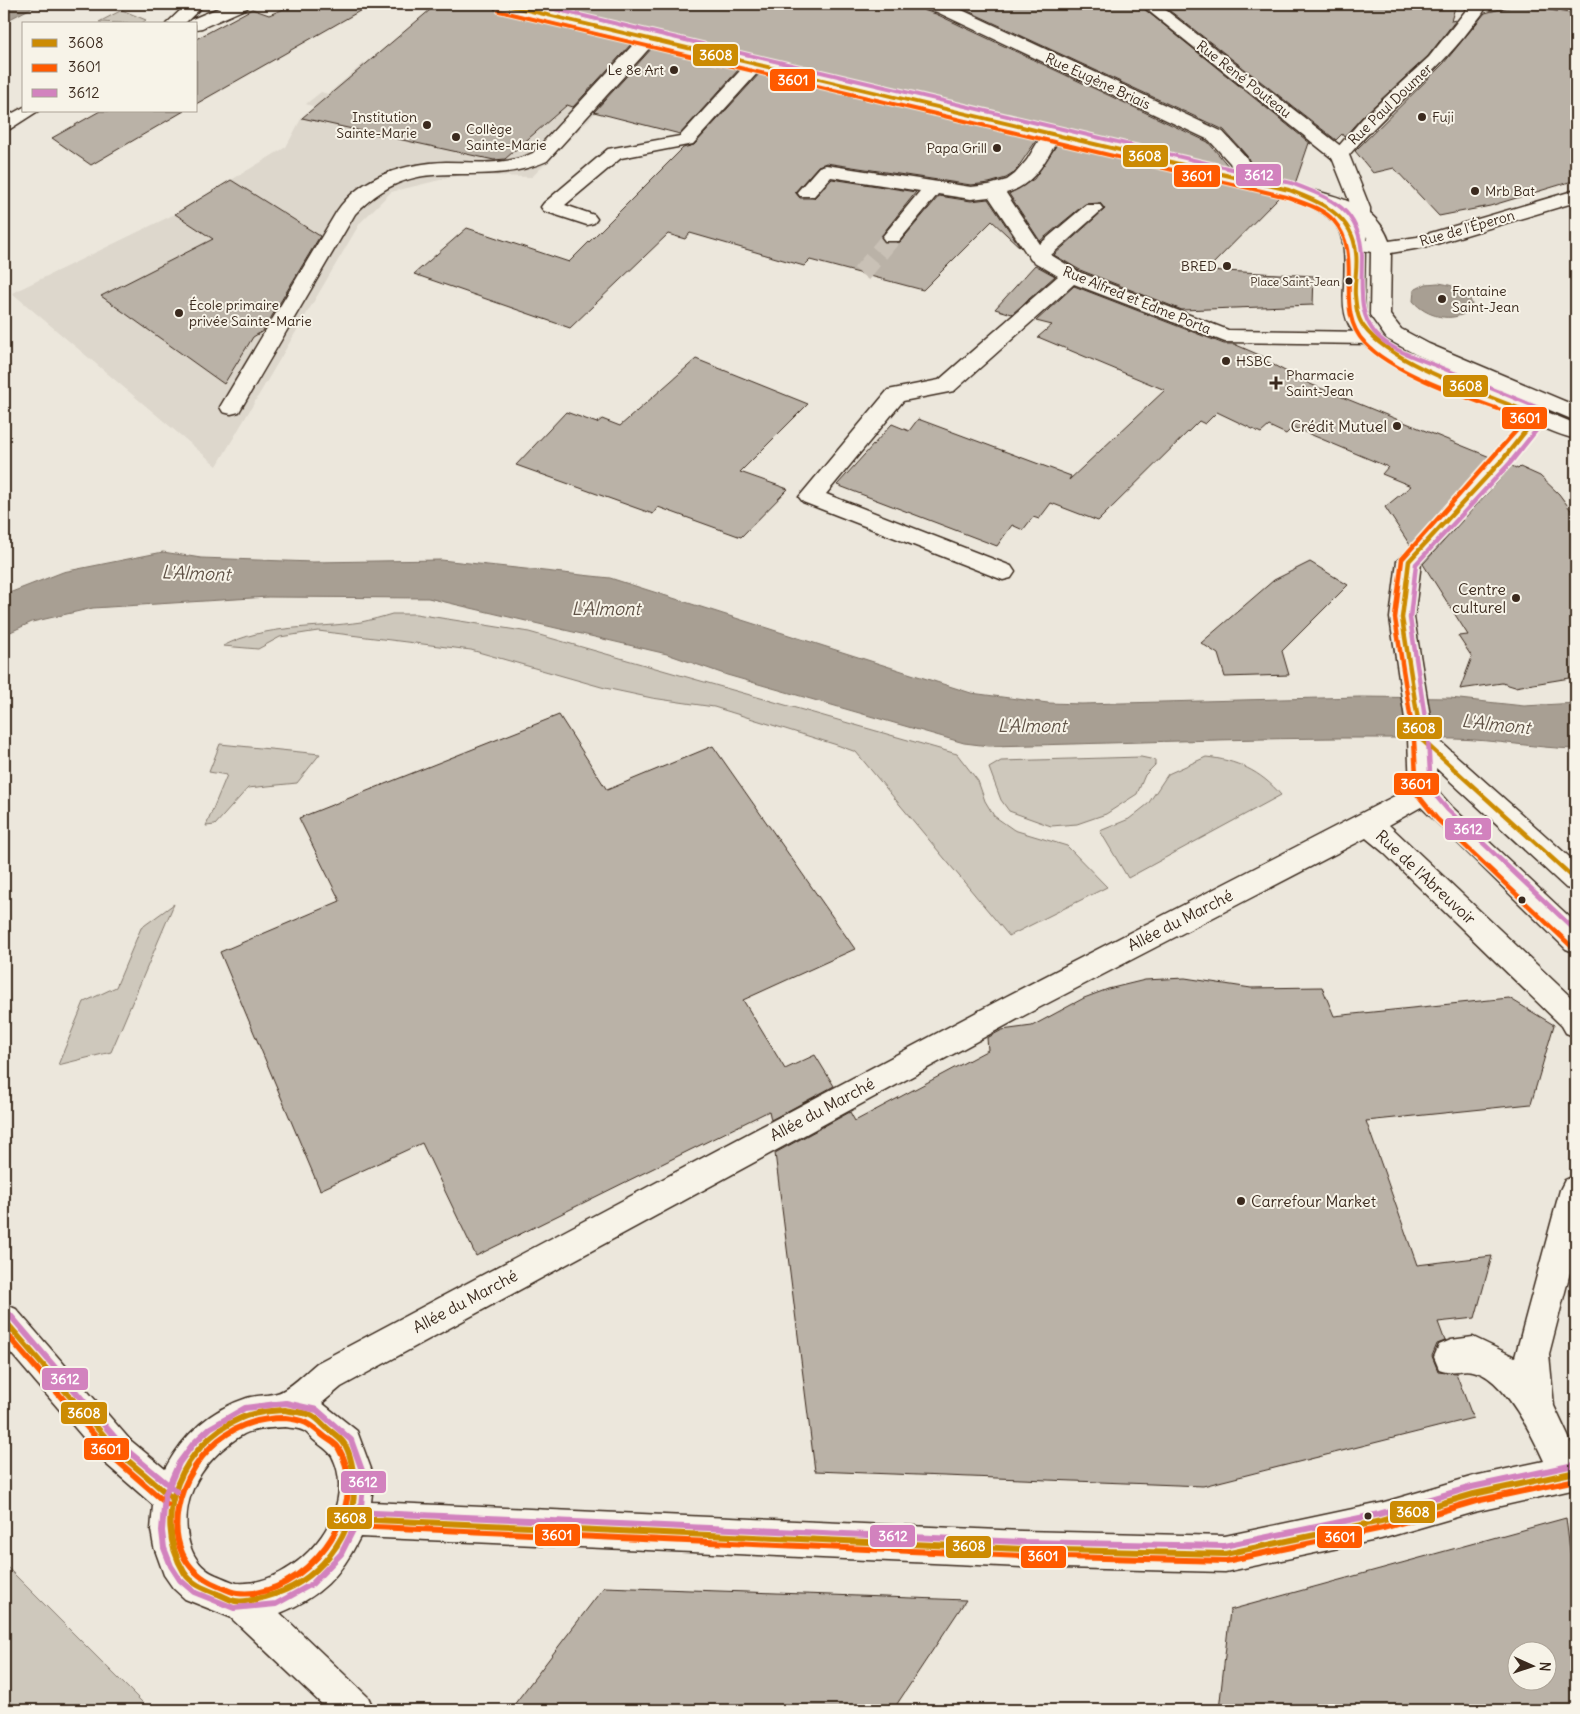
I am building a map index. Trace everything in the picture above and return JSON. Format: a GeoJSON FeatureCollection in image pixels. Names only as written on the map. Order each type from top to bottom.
{"type":"FeatureCollection","features":[{"type":"Feature","properties":{"kind":"street"},"geometry":{"type":"LineString","coordinates":[[176,22],[197,4]]}},
{"type":"Feature","properties":{"kind":"street"},"geometry":{"type":"LineString","coordinates":[[198,23],[241,4]]}},
{"type":"Feature","properties":{"kind":"street"},"geometry":{"type":"LineString","coordinates":[[501,4],[1289,190],[1340,204],[1361,215],[1377,236],[1381,248],[1380,315],[1394,334],[1422,349],[1576,414]]}},
{"type":"Feature","properties":{"kind":"street","name":"Rue Eugène Briais"},"geometry":{"type":"LineString","coordinates":[[930,4],[943,8],[1216,136],[1239,161],[1247,181]]}},
{"type":"Feature","properties":{"kind":"street","name":"Rue René Pouteau"},"geometry":{"type":"LineString","coordinates":[[1148,4],[1340,155]]}},
{"type":"Feature","properties":{"kind":"street","name":"Rue Paul Doumer"},"geometry":{"type":"LineString","coordinates":[[1355,244],[1361,215],[1358,201],[1342,168],[1340,155],[1353,138],[1426,71],[1455,39],[1479,4]]}},
{"type":"Feature","properties":{"kind":"street"},"geometry":{"type":"LineString","coordinates":[[230,406],[347,211],[369,190],[399,175],[433,168],[507,169],[525,165],[540,157],[648,39]]}},
{"type":"Feature","properties":{"kind":"street"},"geometry":{"type":"LineString","coordinates":[[587,218],[551,207],[614,153],[686,140],[755,64]]}},
{"type":"Feature","properties":{"kind":"street"},"geometry":{"type":"LineString","coordinates":[[4,125],[27,112]]}},
{"type":"Feature","properties":{"kind":"street"},"geometry":{"type":"LineString","coordinates":[[807,192],[826,172],[972,193],[995,191],[1012,186],[1028,174],[1052,134]]}},
{"type":"Feature","properties":{"kind":"street"},"geometry":{"type":"LineString","coordinates":[[892,236],[933,187]]}},
{"type":"Feature","properties":{"kind":"street"},"geometry":{"type":"LineString","coordinates":[[1289,190],[1321,204],[1341,216],[1352,232],[1355,244],[1352,305],[1358,324],[1369,338],[1399,358],[1576,432]]}},
{"type":"Feature","properties":{"kind":"street","name":"Rue Alfred et Edme Porta"},"geometry":{"type":"LineString","coordinates":[[995,191],[1038,256],[1072,276],[1225,336],[1369,338]]}},
{"type":"Feature","properties":{"kind":"street","name":"Rue de l'Éperon"},"geometry":{"type":"LineString","coordinates":[[1355,244],[1381,248],[1419,243],[1451,235],[1576,196]]}},
{"type":"Feature","properties":{"kind":"street"},"geometry":{"type":"LineString","coordinates":[[1038,256],[1093,209]]}},
{"type":"Feature","properties":{"kind":"street"},"geometry":{"type":"LineString","coordinates":[[1003,572],[811,497],[896,395],[946,386],[1054,289],[1072,276]]}},
{"type":"Feature","properties":{"kind":"street"},"geometry":{"type":"LineString","coordinates":[[1538,416],[1504,458],[1409,561],[1402,618],[1421,739],[1424,793],[1442,814],[1576,941]]}},
{"type":"Feature","properties":{"kind":"street"},"geometry":{"type":"LineString","coordinates":[[1421,739],[1576,880]]}},
{"type":"Feature","properties":{"kind":"street","name":"Rue de l'Abreuvoir"},"geometry":{"type":"LineString","coordinates":[[1424,793],[1368,824],[1393,844],[1572,1017],[1576,1024]]}},
{"type":"Feature","properties":{"kind":"street","name":"Allée du Marché"},"geometry":{"type":"LineString","coordinates":[[285,1410],[330,1375],[365,1356],[1014,1006],[1368,824]]}},
{"type":"Feature","properties":{"kind":"street"},"geometry":{"type":"LineString","coordinates":[[1537,1408],[1532,1354],[1576,1190]]}},
{"type":"Feature","properties":{"kind":"street"},"geometry":{"type":"LineString","coordinates":[[4,1320],[118,1452],[172,1498]]}},
{"type":"Feature","properties":{"kind":"street"},"geometry":{"type":"LineString","coordinates":[[352,1519],[1022,1550],[1225,1554],[1381,1521],[1474,1494],[1572,1473],[1537,1408],[1501,1366],[1473,1354],[1450,1357]]}},
{"type":"Feature","properties":{"kind":"street"},"geometry":{"type":"LineString","coordinates":[[285,1410],[313,1416],[337,1432],[342,1440],[352,1457],[357,1487],[352,1519],[339,1546],[321,1569],[296,1588],[268,1599],[240,1602],[212,1596],[189,1580],[174,1556],[168,1528],[172,1498],[184,1468],[203,1443],[228,1424],[257,1412],[285,1410]]}},
{"type":"Feature","properties":{"kind":"street"},"geometry":{"type":"LineString","coordinates":[[240,1602],[356,1710]]}},
{"type":"Feature","properties":{"kind":"shaded area"},"geometry":{"type":"Polygon","coordinates":[[[122,10],[146,20],[144,22],[99,22],[122,10]]]}},
{"type":"Feature","properties":{"kind":"shaded area","name":"Institution Sainte-Marie"},"geometry":{"type":"Polygon","coordinates":[[[623,56],[648,60],[532,177],[460,175],[391,192],[360,223],[217,466],[12,293],[175,214],[286,147],[302,117],[315,107],[306,104],[321,92],[328,94],[364,63],[528,98],[577,94],[623,56]]]}},
{"type":"Feature","properties":{"kind":"shaded area"},"geometry":{"type":"Polygon","coordinates":[[[392,614],[416,614],[529,632],[957,754],[978,781],[985,801],[994,816],[1014,830],[1067,846],[1107,887],[1009,936],[856,752],[714,707],[652,698],[605,688],[471,650],[318,631],[280,637],[258,649],[223,646],[256,634],[291,628],[361,622],[392,614]]]}},
{"type":"Feature","properties":{"kind":"shaded area"},"geometry":{"type":"Polygon","coordinates":[[[220,744],[320,754],[297,783],[248,788],[215,825],[206,826],[227,775],[209,772],[220,744]]]}},
{"type":"Feature","properties":{"kind":"shaded area"},"geometry":{"type":"Polygon","coordinates":[[[1141,757],[1155,760],[1155,765],[1145,775],[1137,794],[1106,814],[1077,824],[1051,826],[1009,811],[1001,800],[989,768],[1001,761],[1141,757]]]}},
{"type":"Feature","properties":{"kind":"shaded area"},"geometry":{"type":"Polygon","coordinates":[[[1206,757],[1228,761],[1247,768],[1265,779],[1281,795],[1128,878],[1100,831],[1129,819],[1148,804],[1168,774],[1206,757]]]}},
{"type":"Feature","properties":{"kind":"shaded area"},"geometry":{"type":"Polygon","coordinates":[[[174,904],[111,1052],[58,1065],[84,1002],[116,987],[141,928],[174,904]]]}},
{"type":"Feature","properties":{"kind":"shaded area"},"geometry":{"type":"Polygon","coordinates":[[[4,1564],[150,1710],[4,1710],[4,1564]]]}},
{"type":"Feature","properties":{"kind":"water"},"geometry":{"type":"Polygon","coordinates":[[[4,4],[39,4],[4,22],[4,4]]]}},
{"type":"Feature","properties":{"kind":"water"},"geometry":{"type":"Polygon","coordinates":[[[1438,283],[1463,291],[1472,304],[1469,311],[1455,317],[1447,317],[1432,314],[1418,307],[1413,301],[1414,290],[1426,284],[1438,283]]]}},
{"type":"Feature","properties":{"kind":"water","name":"L'Almont"},"geometry":{"type":"Polygon","coordinates":[[[163,552],[201,558],[313,562],[441,560],[610,578],[971,693],[1048,703],[1082,704],[1360,697],[1450,698],[1524,706],[1576,703],[1576,749],[1470,740],[1397,738],[989,746],[964,743],[727,675],[667,654],[428,598],[268,597],[93,608],[32,622],[4,635],[4,595],[63,572],[163,552]]]}},
{"type":"Feature","properties":{"kind":"building"},"geometry":{"type":"Polygon","coordinates":[[[296,4],[372,4],[198,103],[198,38],[252,9],[269,15],[296,4]]]}},
{"type":"Feature","properties":{"kind":"building"},"geometry":{"type":"Polygon","coordinates":[[[437,4],[491,4],[495,10],[633,42],[573,107],[567,105],[505,159],[494,160],[302,118],[437,4]]]}},
{"type":"Feature","properties":{"kind":"building"},"geometry":{"type":"Polygon","coordinates":[[[528,4],[920,4],[923,10],[936,14],[1208,142],[1230,168],[528,4]]]}},
{"type":"Feature","properties":{"kind":"building"},"geometry":{"type":"Polygon","coordinates":[[[953,4],[1138,4],[1311,144],[1309,143],[1296,181],[1293,184],[1256,174],[1247,156],[1224,130],[953,4]]]}},
{"type":"Feature","properties":{"kind":"building"},"geometry":{"type":"Polygon","coordinates":[[[1161,4],[1456,4],[1451,21],[1456,20],[1428,56],[1362,117],[1344,137],[1342,134],[1336,140],[1161,4]]]}},
{"type":"Feature","properties":{"kind":"building"},"geometry":{"type":"Polygon","coordinates":[[[1516,5],[1576,14],[1576,180],[1490,206],[1439,216],[1394,168],[1373,173],[1355,151],[1443,64],[1485,13],[1516,5]]]}},
{"type":"Feature","properties":{"kind":"building"},"geometry":{"type":"Polygon","coordinates":[[[653,47],[740,68],[680,134],[594,112],[653,47]]]}},
{"type":"Feature","properties":{"kind":"building"},"geometry":{"type":"Polygon","coordinates":[[[761,72],[1038,138],[1014,173],[1006,178],[989,183],[971,185],[826,163],[818,166],[795,192],[800,198],[814,198],[832,179],[916,192],[881,236],[885,243],[900,242],[939,196],[971,201],[988,199],[1021,248],[992,221],[923,290],[810,260],[804,266],[690,233],[685,239],[668,234],[570,328],[414,274],[467,228],[569,262],[683,148],[694,145],[761,72]]]}},
{"type":"Feature","properties":{"kind":"building"},"geometry":{"type":"Polygon","coordinates":[[[98,112],[182,112],[91,165],[52,138],[98,112]]]}},
{"type":"Feature","properties":{"kind":"building"},"geometry":{"type":"Polygon","coordinates":[[[1058,143],[1281,195],[1207,270],[1314,276],[1313,305],[1182,310],[1080,270],[1054,255],[1105,209],[1100,203],[1085,204],[1040,241],[1009,194],[1034,179],[1058,143]]]}},
{"type":"Feature","properties":{"kind":"building"},"geometry":{"type":"Polygon","coordinates":[[[231,180],[320,236],[263,331],[253,337],[224,384],[101,296],[213,239],[175,214],[231,180]]]}},
{"type":"Feature","properties":{"kind":"building"},"geometry":{"type":"Polygon","coordinates":[[[1035,265],[1055,276],[1012,314],[995,309],[1035,265]]]}},
{"type":"Feature","properties":{"kind":"building"},"geometry":{"type":"Polygon","coordinates":[[[1074,286],[1224,344],[1234,344],[1264,357],[1262,359],[1310,384],[1490,457],[1410,545],[1385,507],[1411,486],[1382,474],[1388,467],[1293,427],[1286,434],[1269,426],[1261,433],[1217,412],[1205,424],[1199,421],[1098,521],[1051,503],[1039,519],[1033,517],[1023,530],[1012,525],[997,546],[837,485],[892,424],[909,431],[918,419],[1071,476],[1069,480],[1165,390],[1038,337],[1052,325],[1036,321],[1074,286]]]}},
{"type":"Feature","properties":{"kind":"building"},"geometry":{"type":"Polygon","coordinates":[[[696,359],[808,404],[740,472],[788,489],[741,537],[658,507],[653,514],[516,465],[566,412],[597,423],[602,419],[620,426],[696,359]]]}},
{"type":"Feature","properties":{"kind":"building","name":"Centre culturel"},"geometry":{"type":"Polygon","coordinates":[[[1512,466],[1518,469],[1520,467],[1540,476],[1559,494],[1576,517],[1576,677],[1515,687],[1502,683],[1460,689],[1472,657],[1458,636],[1468,635],[1423,564],[1512,466]]]}},
{"type":"Feature","properties":{"kind":"building"},"geometry":{"type":"Polygon","coordinates":[[[1310,562],[1348,585],[1282,651],[1289,675],[1225,677],[1218,654],[1201,643],[1274,580],[1310,562]]]}},
{"type":"Feature","properties":{"kind":"building"},"geometry":{"type":"Polygon","coordinates":[[[559,715],[607,790],[713,746],[855,949],[743,1000],[785,1069],[815,1055],[834,1086],[771,1120],[769,1111],[476,1256],[422,1143],[320,1190],[220,952],[340,901],[299,818],[559,715]]]}},
{"type":"Feature","properties":{"kind":"building"},"geometry":{"type":"Polygon","coordinates":[[[1185,978],[1251,988],[1322,987],[1334,1016],[1509,998],[1554,1025],[1531,1104],[1366,1121],[1417,1265],[1492,1256],[1475,1318],[1438,1322],[1445,1341],[1437,1344],[1432,1356],[1438,1371],[1456,1373],[1473,1418],[1203,1486],[815,1471],[775,1153],[850,1112],[855,1121],[988,1050],[987,1038],[1002,1030],[1032,1026],[1084,998],[1108,989],[1145,980],[1185,978]]]}},
{"type":"Feature","properties":{"kind":"building"},"geometry":{"type":"Polygon","coordinates":[[[1566,1518],[1576,1599],[1576,1710],[1219,1710],[1230,1610],[1566,1518]]]}},
{"type":"Feature","properties":{"kind":"building"},"geometry":{"type":"Polygon","coordinates":[[[604,1587],[966,1600],[893,1710],[510,1710],[604,1587]]]}},
{"type":"Feature","properties":{"kind":"tunnel"},"geometry":{"type":"LineString","coordinates":[[861,274],[892,237]]}},
{"type":"Feature","properties":{"kind":"transit line","name":"3608"},"geometry":{"type":"LineString","coordinates":[[501,4],[1289,190],[1335,211],[1352,234],[1356,252],[1356,308],[1363,326],[1379,344],[1408,362],[1538,416],[1504,458],[1409,561],[1402,618],[1421,739],[1576,880]]}},
{"type":"Feature","properties":{"kind":"transit line","name":"3612"},"geometry":{"type":"LineString","coordinates":[[533,4],[1291,183],[1327,197],[1345,210],[1355,224],[1360,239],[1362,255],[1362,304],[1366,319],[1375,333],[1387,343],[1411,355],[1541,409],[1545,414],[1544,420],[1510,463],[1416,564],[1410,618],[1428,738],[1431,790],[1447,809],[1576,931]]}},
{"type":"Feature","properties":{"kind":"transit line","name":"3601"},"geometry":{"type":"LineString","coordinates":[[499,11],[1287,197],[1324,213],[1334,221],[1343,234],[1348,248],[1350,313],[1355,328],[1364,343],[1377,354],[1417,376],[1526,419],[1498,453],[1402,559],[1395,618],[1414,740],[1417,794],[1437,819],[1571,946]]}},
{"type":"Feature","properties":{"kind":"transit line","name":"3612"},"geometry":{"type":"LineString","coordinates":[[10,1315],[123,1447],[177,1492]]}},
{"type":"Feature","properties":{"kind":"transit line","name":"3608"},"geometry":{"type":"LineString","coordinates":[[4,1320],[118,1452],[172,1498]]}},
{"type":"Feature","properties":{"kind":"transit line","name":"3601"},"geometry":{"type":"LineString","coordinates":[[4,1331],[113,1457],[167,1504]]}},
{"type":"Feature","properties":{"kind":"transit line","name":"3612"},"geometry":{"type":"LineString","coordinates":[[285,1403],[245,1408],[210,1428],[193,1444],[179,1463],[165,1495],[162,1531],[164,1548],[171,1566],[180,1580],[194,1592],[234,1608],[276,1604],[312,1584],[341,1554],[360,1516],[364,1476],[351,1440],[317,1410],[286,1403]]}},
{"type":"Feature","properties":{"kind":"transit line","name":"3608"},"geometry":{"type":"LineString","coordinates":[[285,1410],[314,1416],[345,1445],[353,1469],[355,1494],[350,1519],[339,1542],[324,1563],[304,1581],[282,1593],[258,1599],[234,1600],[199,1586],[184,1572],[174,1551],[170,1528],[171,1506],[177,1483],[188,1463],[202,1444],[220,1429],[251,1414],[285,1410]]}},
{"type":"Feature","properties":{"kind":"transit line","name":"3601"},"geometry":{"type":"LineString","coordinates":[[285,1418],[307,1422],[339,1448],[348,1470],[349,1494],[343,1517],[332,1539],[298,1575],[277,1586],[255,1592],[236,1593],[199,1577],[186,1561],[181,1552],[177,1533],[177,1514],[181,1495],[188,1477],[199,1460],[227,1434],[254,1421],[285,1418]]}},
{"type":"Feature","properties":{"kind":"transit line","name":"3612"},"geometry":{"type":"LineString","coordinates":[[352,1512],[1022,1542],[1224,1546],[1379,1514],[1472,1487],[1574,1465]]}},
{"type":"Feature","properties":{"kind":"transit line","name":"3608"},"geometry":{"type":"LineString","coordinates":[[352,1519],[1022,1549],[1225,1554],[1381,1521],[1474,1494],[1576,1472]]}},
{"type":"Feature","properties":{"kind":"transit line","name":"3601"},"geometry":{"type":"LineString","coordinates":[[352,1526],[1022,1556],[1226,1561],[1383,1528],[1476,1501],[1576,1480]]}},
{"type":"Feature","properties":{"kind":"place","name":"Le 8e Art"},"geometry":{"type":"Point","coordinates":[674,70]}},
{"type":"Feature","properties":{"kind":"place","name":"Fuji"},"geometry":{"type":"Point","coordinates":[1422,117]}},
{"type":"Feature","properties":{"kind":"place","name":"Institution Sainte-Marie"},"geometry":{"type":"Point","coordinates":[427,125]}},
{"type":"Feature","properties":{"kind":"place","name":"Collège Sainte-Marie"},"geometry":{"type":"Point","coordinates":[456,137]}},
{"type":"Feature","properties":{"kind":"place","name":"Papa Grill"},"geometry":{"type":"Point","coordinates":[997,148]}},
{"type":"Feature","properties":{"kind":"place","name":"Mrb Bat"},"geometry":{"type":"Point","coordinates":[1475,191]}},
{"type":"Feature","properties":{"kind":"place","name":"BRED"},"geometry":{"type":"Point","coordinates":[1227,266]}},
{"type":"Feature","properties":{"kind":"place","name":"Place Saint-Jean"},"geometry":{"type":"Point","coordinates":[1349,281]}},
{"type":"Feature","properties":{"kind":"place","name":"Fontaine Saint-Jean"},"geometry":{"type":"Point","coordinates":[1442,299]}},
{"type":"Feature","properties":{"kind":"place","name":"École primaire privée Sainte-Marie"},"geometry":{"type":"Point","coordinates":[179,313]}},
{"type":"Feature","properties":{"kind":"place","name":"HSBC"},"geometry":{"type":"Point","coordinates":[1226,361]}},
{"type":"Feature","properties":{"kind":"place","name":"Pharmacie Saint-Jean"},"geometry":{"type":"Point","coordinates":[1276,383]}},
{"type":"Feature","properties":{"kind":"place","name":"Crédit Mutuel"},"geometry":{"type":"Point","coordinates":[1397,426]}},
{"type":"Feature","properties":{"kind":"place","name":"Centre culturel"},"geometry":{"type":"Point","coordinates":[1516,598]}},
{"type":"Feature","properties":{"kind":"place","name":"Carrefour Market"},"geometry":{"type":"Point","coordinates":[1241,1201]}}]}
